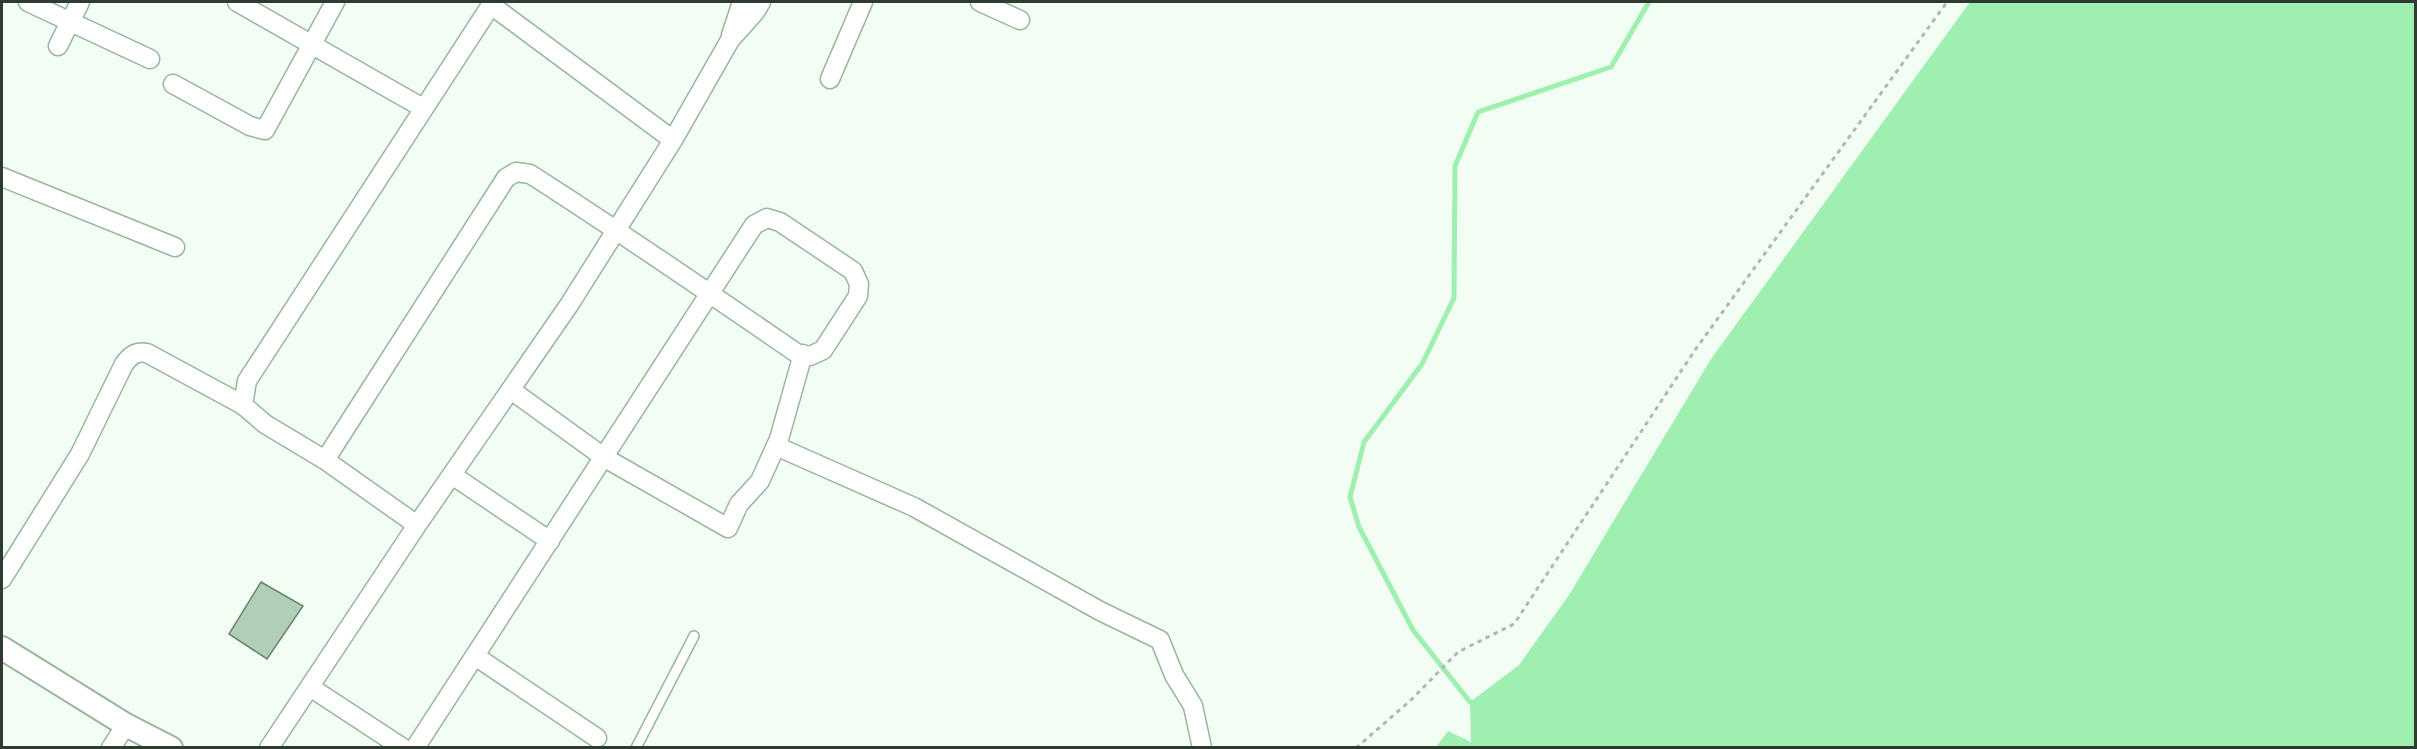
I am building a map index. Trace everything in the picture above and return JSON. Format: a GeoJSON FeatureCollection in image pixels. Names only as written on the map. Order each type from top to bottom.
{"type":"FeatureCollection","features":[{"type":"Feature","properties":{"kind":"street"},"geometry":{"type":"LineString","coordinates":[[28,2],[150,60]]}},
{"type":"Feature","properties":{"kind":"street"},"geometry":{"type":"LineString","coordinates":[[58,46],[80,2]]}},
{"type":"Feature","properties":{"kind":"street"},"geometry":{"type":"LineString","coordinates":[[237,2],[423,108]]}},
{"type":"Feature","properties":{"kind":"street"},"geometry":{"type":"LineString","coordinates":[[173,84],[250,126],[265,130],[335,2]]}},
{"type":"Feature","properties":{"kind":"street"},"geometry":{"type":"LineString","coordinates":[[730,40],[742,2]]}},
{"type":"Feature","properties":{"kind":"street"},"geometry":{"type":"LineString","coordinates":[[269,747],[417,525],[569,305],[673,140],[730,40],[761,2]]}},
{"type":"Feature","properties":{"kind":"street"},"geometry":{"type":"LineString","coordinates":[[830,79],[863,2]]}},
{"type":"Feature","properties":{"kind":"street"},"geometry":{"type":"LineString","coordinates":[[980,2],[1020,20]]}},
{"type":"Feature","properties":{"kind":"street"},"geometry":{"type":"LineString","coordinates":[[243,405],[247,381],[492,3],[673,140]]}},
{"type":"Feature","properties":{"kind":"street"},"geometry":{"type":"LineString","coordinates":[[325,460],[506,178],[516,172],[530,174],[616,229],[710,294],[798,354],[810,356],[823,350],[858,296],[859,284],[853,271],[780,222],[766,218],[754,225],[710,294],[605,458],[415,747]]}},
{"type":"Feature","properties":{"kind":"street"},"geometry":{"type":"LineString","coordinates":[[2,177],[175,247]]}},
{"type":"Feature","properties":{"kind":"street"},"geometry":{"type":"LineString","coordinates":[[2,579],[80,454],[124,364],[132,355],[140,352],[156,357],[243,405],[265,424],[325,460],[417,525]]}},
{"type":"Feature","properties":{"kind":"street"},"geometry":{"type":"LineString","coordinates":[[510,390],[605,458],[728,528],[739,504],[760,481],[776,446],[796,386],[803,354]]}},
{"type":"Feature","properties":{"kind":"street"},"geometry":{"type":"LineString","coordinates":[[776,446],[914,507],[1100,610],[1160,640],[1174,675],[1193,706],[1202,747]]}},
{"type":"Feature","properties":{"kind":"street"},"geometry":{"type":"LineString","coordinates":[[452,475],[550,541]]}},
{"type":"Feature","properties":{"kind":"street"},"geometry":{"type":"LineString","coordinates":[[2,648],[126,725],[171,747]]}},
{"type":"Feature","properties":{"kind":"street"},"geometry":{"type":"LineString","coordinates":[[475,656],[597,738]]}},
{"type":"Feature","properties":{"kind":"street"},"geometry":{"type":"LineString","coordinates":[[310,687],[403,747]]}},
{"type":"Feature","properties":{"kind":"street"},"geometry":{"type":"LineString","coordinates":[[111,747],[126,725]]}},
{"type":"Feature","properties":{"kind":"lane"},"geometry":{"type":"LineString","coordinates":[[636,747],[694,636]]}},
{"type":"Feature","properties":{"kind":"path"},"geometry":{"type":"LineString","coordinates":[[1356,747],[1403,708],[1458,652],[1514,624],[1695,350],[1947,2]]}},
{"type":"Feature","properties":{"kind":"shaded area"},"geometry":{"type":"Polygon","coordinates":[[[1970,2],[2415,2],[2415,747],[1436,747],[1448,731],[1471,742],[1470,702],[1519,665],[1569,595],[1711,359],[1970,2]]]}},
{"type":"Feature","properties":{"kind":"building"},"geometry":{"type":"Polygon","coordinates":[[[261,582],[303,606],[267,659],[229,634],[261,582]]]}},
{"type":"Feature","properties":{"kind":"waterway"},"geometry":{"type":"LineString","coordinates":[[1470,702],[1413,630],[1359,527],[1350,497],[1364,442],[1422,364],[1454,298],[1455,166],[1478,112],[1611,67],[1649,2]]}}]}
